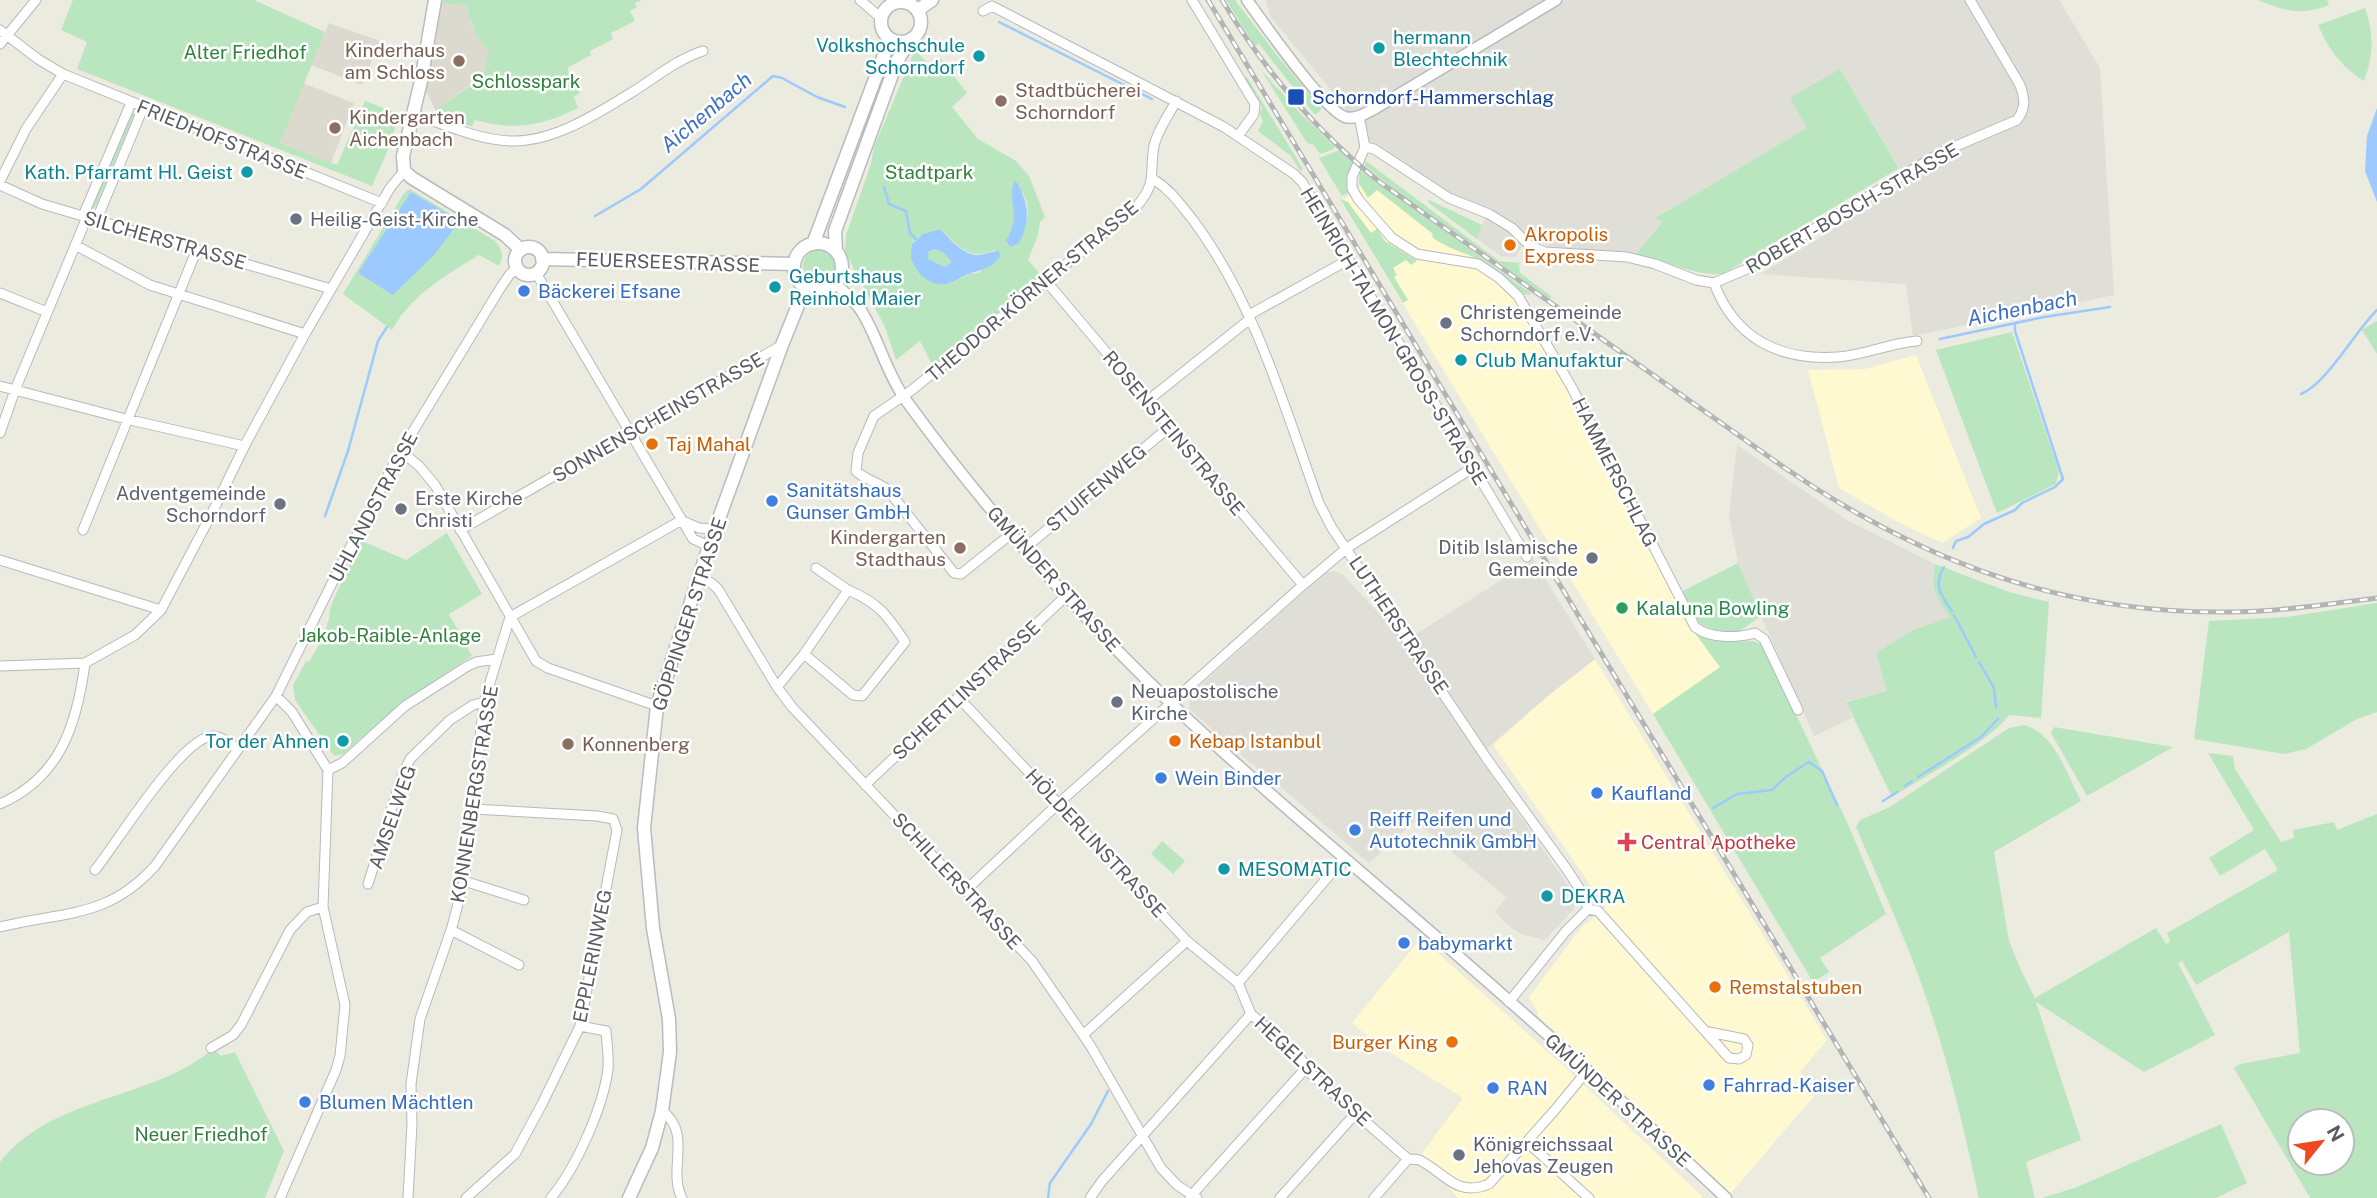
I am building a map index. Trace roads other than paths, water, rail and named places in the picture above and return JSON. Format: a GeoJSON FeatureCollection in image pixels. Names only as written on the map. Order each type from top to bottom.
{"type":"FeatureCollection","features":[{"type":"Feature","properties":{"kind":"main road"},"geometry":{"type":"LineString","coordinates":[[435,0],[421,81],[403,156],[404,171],[505,235],[521,250]]}},
{"type":"Feature","properties":{"kind":"main road"},"geometry":{"type":"LineString","coordinates":[[918,10],[932,0]]}},
{"type":"Feature","properties":{"kind":"main road"},"geometry":{"type":"LineString","coordinates":[[836,251],[825,244],[813,244],[800,251],[794,264],[798,280],[806,288],[824,291],[836,284],[840,278],[842,264],[836,251],[835,231],[897,61],[921,27],[918,10],[906,2],[898,1],[887,7],[881,18],[884,33],[890,39],[903,42],[910,40]]}},
{"type":"Feature","properties":{"kind":"main road"},"geometry":{"type":"LineString","coordinates":[[813,244],[890,39]]}},
{"type":"Feature","properties":{"kind":"main road"},"geometry":{"type":"LineString","coordinates":[[534,248],[542,259],[541,267],[536,273],[524,274],[517,269],[516,257],[521,250],[534,248]]}},
{"type":"Feature","properties":{"kind":"main road","name":"FEUERSEESTRASSE"},"geometry":{"type":"LineString","coordinates":[[542,259],[794,264]]}},
{"type":"Feature","properties":{"kind":"main road","name":"GÖPPINGER STRASSE"},"geometry":{"type":"LineString","coordinates":[[629,1198],[652,1148],[662,1111],[670,1052],[669,1019],[653,928],[644,819],[657,706],[709,546],[782,345],[806,288]]}},
{"type":"Feature","properties":{"kind":"street"},"geometry":{"type":"LineString","coordinates":[[2,36],[36,0]]}},
{"type":"Feature","properties":{"kind":"street"},"geometry":{"type":"LineString","coordinates":[[860,0],[881,18]]}},
{"type":"Feature","properties":{"kind":"street"},"geometry":{"type":"LineString","coordinates":[[1192,0],[1255,104],[1254,114],[1238,136]]}},
{"type":"Feature","properties":{"kind":"street"},"geometry":{"type":"LineString","coordinates":[[1247,0],[1281,47],[1331,106],[1344,116],[1359,117],[1556,0]]}},
{"type":"Feature","properties":{"kind":"street","name":"ROBERT-BOSCH-STRASSE"},"geometry":{"type":"LineString","coordinates":[[1714,283],[1749,268],[1942,152],[2017,120],[2024,110],[2025,98],[2020,85],[1970,0]]}},
{"type":"Feature","properties":{"kind":"street","name":"HEINRICH-TALMON-GROSS-STRASSE"},"geometry":{"type":"LineString","coordinates":[[983,11],[992,5],[1176,102],[1238,136],[1302,182],[1527,557]]}},
{"type":"Feature","properties":{"kind":"street","name":"FRIEDHOFSTRASSE"},"geometry":{"type":"LineString","coordinates":[[2,36],[63,74],[382,203]]}},
{"type":"Feature","properties":{"kind":"street"},"geometry":{"type":"LineString","coordinates":[[413,114],[487,138],[512,141],[536,138],[561,130],[603,110],[671,65],[703,51]]}},
{"type":"Feature","properties":{"kind":"street"},"geometry":{"type":"LineString","coordinates":[[0,183],[26,129],[63,74]]}},
{"type":"Feature","properties":{"kind":"street"},"geometry":{"type":"LineString","coordinates":[[1153,179],[1154,144],[1176,102]]}},
{"type":"Feature","properties":{"kind":"street"},"geometry":{"type":"LineString","coordinates":[[89,217],[131,103]]}},
{"type":"Feature","properties":{"kind":"street"},"geometry":{"type":"LineString","coordinates":[[0,433],[75,245],[143,107]]}},
{"type":"Feature","properties":{"kind":"street"},"geometry":{"type":"LineString","coordinates":[[1359,117],[1365,147],[1374,149],[1449,198],[1489,214],[1511,228],[1530,246],[1545,252],[1627,257],[1655,264],[1696,280],[1714,283],[1729,314],[1763,344],[1791,355],[1839,357],[1900,342],[1917,341]]}},
{"type":"Feature","properties":{"kind":"street","name":"HAMMERSCHLAG"},"geometry":{"type":"LineString","coordinates":[[1365,147],[1352,177],[1352,188],[1358,198],[1392,238],[1417,254],[1478,264],[1499,278],[1518,296],[1571,386],[1695,627],[1701,632],[1715,635],[1742,637],[1755,634],[1764,639],[1798,710]]}},
{"type":"Feature","properties":{"kind":"street"},"geometry":{"type":"LineString","coordinates":[[0,666],[85,663],[135,635],[161,610],[244,446],[305,334],[382,203],[404,171]]}},
{"type":"Feature","properties":{"kind":"street","name":"THEODOR-KÖRNER-STRASSE"},"geometry":{"type":"LineString","coordinates":[[1011,534],[961,574],[954,573],[888,490],[856,471],[858,453],[874,416],[903,396],[1136,207],[1146,195],[1153,179]]}},
{"type":"Feature","properties":{"kind":"street","name":"LUTHERSTRASSE"},"geometry":{"type":"LineString","coordinates":[[1153,179],[1169,189],[1229,274],[1249,317],[1319,503],[1332,528],[1487,759],[1568,871],[1584,896],[1588,909],[1598,911],[1709,1032]]}},
{"type":"Feature","properties":{"kind":"street","name":"SILCHERSTRASSE"},"geometry":{"type":"LineString","coordinates":[[0,183],[42,204],[331,289]]}},
{"type":"Feature","properties":{"kind":"street"},"geometry":{"type":"LineString","coordinates":[[75,245],[150,285],[305,334]]}},
{"type":"Feature","properties":{"kind":"street"},"geometry":{"type":"LineString","coordinates":[[83,530],[197,249]]}},
{"type":"Feature","properties":{"kind":"street"},"geometry":{"type":"LineString","coordinates":[[1146,402],[1249,317],[1348,260]]}},
{"type":"Feature","properties":{"kind":"street","name":"UHLANDSTRASSE"},"geometry":{"type":"LineString","coordinates":[[0,927],[92,908],[112,901],[130,890],[155,866],[276,696],[401,451],[501,287],[517,269]]}},
{"type":"Feature","properties":{"kind":"street"},"geometry":{"type":"LineString","coordinates":[[536,273],[693,539],[709,546]]}},
{"type":"Feature","properties":{"kind":"street","name":"ROSENSTEINSTRASSE"},"geometry":{"type":"LineString","coordinates":[[1046,281],[1303,585]]}},
{"type":"Feature","properties":{"kind":"street","name":"GMÜNDER STRASSE"},"geometry":{"type":"LineString","coordinates":[[836,284],[864,316],[886,368],[903,396],[1011,534],[1066,596],[1170,704],[1587,1071],[1726,1198]]}},
{"type":"Feature","properties":{"kind":"street"},"geometry":{"type":"LineString","coordinates":[[0,293],[47,312]]}},
{"type":"Feature","properties":{"kind":"street","name":"SONNENSCHEINSTRASSE"},"geometry":{"type":"LineString","coordinates":[[460,530],[782,345]]}},
{"type":"Feature","properties":{"kind":"street"},"geometry":{"type":"LineString","coordinates":[[0,386],[244,446]]}},
{"type":"Feature","properties":{"kind":"street","name":"STUIFENWEG"},"geometry":{"type":"LineString","coordinates":[[1024,549],[1168,428]]}},
{"type":"Feature","properties":{"kind":"street"},"geometry":{"type":"LineString","coordinates":[[401,451],[419,466],[435,485],[536,661],[548,668],[657,706]]}},
{"type":"Feature","properties":{"kind":"street"},"geometry":{"type":"LineString","coordinates":[[966,890],[1059,803],[1347,548],[1474,467]]}},
{"type":"Feature","properties":{"kind":"street"},"geometry":{"type":"LineString","coordinates":[[682,520],[699,528],[716,529]]}},
{"type":"Feature","properties":{"kind":"street"},"geometry":{"type":"LineString","coordinates":[[510,617],[682,520]]}},
{"type":"Feature","properties":{"kind":"street"},"geometry":{"type":"LineString","coordinates":[[0,560],[161,610]]}},
{"type":"Feature","properties":{"kind":"street"},"geometry":{"type":"LineString","coordinates":[[804,654],[853,695],[862,696],[905,642],[889,618],[869,599],[848,590],[816,568]]}},
{"type":"Feature","properties":{"kind":"street","name":"SCHILLERSTRASSE"},"geometry":{"type":"LineString","coordinates":[[700,579],[710,582],[718,589],[777,687],[829,749],[1031,961],[1083,1035],[1169,1178],[1192,1197]]}},
{"type":"Feature","properties":{"kind":"street"},"geometry":{"type":"LineString","coordinates":[[777,687],[804,654],[848,590]]}},
{"type":"Feature","properties":{"kind":"street","name":"SCHERTLINSTRASSE"},"geometry":{"type":"LineString","coordinates":[[865,785],[1066,596]]}},
{"type":"Feature","properties":{"kind":"street","name":"KONNENBERGSTRASSE"},"geometry":{"type":"LineString","coordinates":[[408,1198],[411,1084],[420,1019],[451,930],[464,881],[484,702],[510,617]]}},
{"type":"Feature","properties":{"kind":"street"},"geometry":{"type":"LineString","coordinates":[[328,770],[342,763],[405,706],[466,667],[476,662],[498,659]]}},
{"type":"Feature","properties":{"kind":"street"},"geometry":{"type":"LineString","coordinates":[[0,804],[13,799],[31,785],[63,747],[80,703],[85,663]]}},
{"type":"Feature","properties":{"kind":"street"},"geometry":{"type":"LineString","coordinates":[[276,696],[292,712],[328,770],[323,907],[345,1005],[336,1070],[280,1198]]}},
{"type":"Feature","properties":{"kind":"street","name":"HÖLDERLINSTRASSE"},"geometry":{"type":"LineString","coordinates":[[958,697],[1187,941],[1238,983]]}},
{"type":"Feature","properties":{"kind":"street","name":"AMSELWEG"},"geometry":{"type":"LineString","coordinates":[[368,884],[401,779],[410,759],[450,720],[473,705],[484,702]]}},
{"type":"Feature","properties":{"kind":"street"},"geometry":{"type":"LineString","coordinates":[[95,870],[158,783],[191,748],[214,736],[238,749]]}},
{"type":"Feature","properties":{"kind":"street","name":"EPPLERINWEG"},"geometry":{"type":"LineString","coordinates":[[466,1198],[515,1154],[580,1026],[617,830],[613,819],[473,809]]}},
{"type":"Feature","properties":{"kind":"street"},"geometry":{"type":"LineString","coordinates":[[1238,983],[1344,858]]}},
{"type":"Feature","properties":{"kind":"street"},"geometry":{"type":"LineString","coordinates":[[464,881],[524,900]]}},
{"type":"Feature","properties":{"kind":"street"},"geometry":{"type":"LineString","coordinates":[[211,1048],[233,1035],[241,1025],[290,930],[307,912],[323,907]]}},
{"type":"Feature","properties":{"kind":"street"},"geometry":{"type":"LineString","coordinates":[[1509,1002],[1550,950],[1588,909]]}},
{"type":"Feature","properties":{"kind":"street","name":"KONNENBERGSTRASSE"},"geometry":{"type":"LineString","coordinates":[[451,930],[519,965]]}},
{"type":"Feature","properties":{"kind":"street"},"geometry":{"type":"LineString","coordinates":[[1083,1035],[1187,941]]}},
{"type":"Feature","properties":{"kind":"street","name":"HEGELSTRASSE"},"geometry":{"type":"LineString","coordinates":[[1238,983],[1251,1014],[1299,1056],[1306,1068],[1408,1158],[1419,1160],[1454,1191],[1469,1196],[1489,1184],[1587,1071]]}},
{"type":"Feature","properties":{"kind":"street"},"geometry":{"type":"LineString","coordinates":[[1090,1198],[1102,1181],[1251,1014]]}},
{"type":"Feature","properties":{"kind":"street"},"geometry":{"type":"LineString","coordinates":[[551,1198],[565,1181],[602,1100],[608,1067],[606,1031],[580,1026]]}},
{"type":"Feature","properties":{"kind":"street"},"geometry":{"type":"LineString","coordinates":[[1192,1197],[1306,1068]]}},
{"type":"Feature","properties":{"kind":"street"},"geometry":{"type":"LineString","coordinates":[[662,1111],[671,1117],[678,1136],[679,1193],[682,1198]]}},
{"type":"Feature","properties":{"kind":"street"},"geometry":{"type":"LineString","coordinates":[[1280,1198],[1356,1113]]}},
{"type":"Feature","properties":{"kind":"street"},"geometry":{"type":"LineString","coordinates":[[1527,1142],[1589,1198]]}},
{"type":"Feature","properties":{"kind":"street"},"geometry":{"type":"LineString","coordinates":[[1374,1198],[1408,1158]]}},
{"type":"Feature","properties":{"kind":"water"},"geometry":{"type":"Polygon","coordinates":[[[2377,108],[2377,202],[2365,171],[2367,136],[2377,108]]]}},
{"type":"Feature","properties":{"kind":"water"},"geometry":{"type":"Polygon","coordinates":[[[1015,180],[1026,204],[1027,219],[1019,243],[1010,247],[1006,240],[1013,222],[1012,188],[1015,180]]]}},
{"type":"Feature","properties":{"kind":"water"},"geometry":{"type":"Polygon","coordinates":[[[411,192],[458,220],[435,254],[393,295],[358,273],[411,192]]]}},
{"type":"Feature","properties":{"kind":"water"},"geometry":{"type":"Polygon","coordinates":[[[940,229],[967,252],[977,255],[999,251],[1000,257],[989,267],[951,283],[935,284],[921,275],[911,259],[912,244],[923,234],[940,229]],[[934,249],[928,252],[928,259],[945,267],[952,262],[944,253],[934,249]]]}},
{"type":"Feature","properties":{"kind":"waterway","name":"Aichenbach"},"geometry":{"type":"LineString","coordinates":[[999,22],[1152,99]]}},
{"type":"Feature","properties":{"kind":"waterway","name":"Aichenbach"},"geometry":{"type":"LineString","coordinates":[[595,216],[641,189],[773,76],[845,107]]}},
{"type":"Feature","properties":{"kind":"waterway"},"geometry":{"type":"LineString","coordinates":[[884,187],[889,204],[906,211],[910,233],[916,239]]}},
{"type":"Feature","properties":{"kind":"waterway","name":"Aichenbach"},"geometry":{"type":"LineString","coordinates":[[1940,339],[2044,317],[2110,307]]}},
{"type":"Feature","properties":{"kind":"waterway","name":"Aichenbach"},"geometry":{"type":"LineString","coordinates":[[2301,394],[2321,379],[2377,310]]}},
{"type":"Feature","properties":{"kind":"waterway"},"geometry":{"type":"LineString","coordinates":[[1953,548],[1956,541],[1968,537],[1984,524],[2055,487],[2063,479],[2015,324]]}},
{"type":"Feature","properties":{"kind":"waterway","name":"Aichenbach"},"geometry":{"type":"LineString","coordinates":[[325,516],[348,451],[378,341],[387,327]]}},
{"type":"Feature","properties":{"kind":"waterway"},"geometry":{"type":"LineString","coordinates":[[1944,567],[1939,585],[1952,611]]}},
{"type":"Feature","properties":{"kind":"waterway"},"geometry":{"type":"LineString","coordinates":[[1954,615],[1976,657]]}},
{"type":"Feature","properties":{"kind":"waterway"},"geometry":{"type":"LineString","coordinates":[[1979,662],[1994,688],[1996,707]]}},
{"type":"Feature","properties":{"kind":"waterway"},"geometry":{"type":"LineString","coordinates":[[1918,777],[1981,737],[1998,719]]}},
{"type":"Feature","properties":{"kind":"waterway"},"geometry":{"type":"LineString","coordinates":[[1713,808],[1737,794],[1772,790],[1787,776],[1809,762],[1822,771],[1837,805]]}},
{"type":"Feature","properties":{"kind":"waterway"},"geometry":{"type":"LineString","coordinates":[[1905,786],[1912,781]]}},
{"type":"Feature","properties":{"kind":"waterway"},"geometry":{"type":"LineString","coordinates":[[1883,801],[1897,792]]}},
{"type":"Feature","properties":{"kind":"waterway"},"geometry":{"type":"LineString","coordinates":[[1048,1198],[1050,1183],[1091,1124],[1108,1091]]}},
{"type":"Feature","properties":{"kind":"railway"},"geometry":{"type":"LineString","coordinates":[[1208,0],[1929,1198]]}},
{"type":"Feature","properties":{"kind":"railway"},"geometry":{"type":"LineString","coordinates":[[1222,0],[1238,26],[1293,99],[1335,143],[1381,183],[1785,468],[1888,530],[1995,576],[2050,592],[2107,603],[2167,610],[2247,612],[2377,598]]}},
{"type":"Feature","properties":{"kind":"place","name":"hermann Blechtechnik"},"geometry":{"type":"Point","coordinates":[1379,48]}},
{"type":"Feature","properties":{"kind":"place","name":"Volkshochschule Schorndorf"},"geometry":{"type":"Point","coordinates":[979,56]}},
{"type":"Feature","properties":{"kind":"place","name":"Kinderhaus am Schloss"},"geometry":{"type":"Point","coordinates":[459,61]}},
{"type":"Feature","properties":{"kind":"place","name":"Schorndorf-Hammerschlag"},"geometry":{"type":"Point","coordinates":[1296,97]}},
{"type":"Feature","properties":{"kind":"place","name":"Stadtbücherei Schorndorf"},"geometry":{"type":"Point","coordinates":[1001,101]}},
{"type":"Feature","properties":{"kind":"place","name":"Kindergarten Aichenbach"},"geometry":{"type":"Point","coordinates":[335,128]}},
{"type":"Feature","properties":{"kind":"place","name":"Kath. Pfarramt Hl. Geist"},"geometry":{"type":"Point","coordinates":[247,172]}},
{"type":"Feature","properties":{"kind":"place","name":"Heilig-Geist-Kirche"},"geometry":{"type":"Point","coordinates":[296,219]}},
{"type":"Feature","properties":{"kind":"place","name":"Akropolis Express"},"geometry":{"type":"Point","coordinates":[1510,245]}},
{"type":"Feature","properties":{"kind":"place","name":"Geburtshaus Reinhold Maier"},"geometry":{"type":"Point","coordinates":[775,287]}},
{"type":"Feature","properties":{"kind":"place","name":"Bäckerei Efsane"},"geometry":{"type":"Point","coordinates":[524,291]}},
{"type":"Feature","properties":{"kind":"place","name":"Christengemeinde Schorndorf e.V."},"geometry":{"type":"Point","coordinates":[1446,323]}},
{"type":"Feature","properties":{"kind":"place","name":"Club Manufaktur"},"geometry":{"type":"Point","coordinates":[1461,360]}},
{"type":"Feature","properties":{"kind":"place","name":"Taj Mahal"},"geometry":{"type":"Point","coordinates":[652,444]}},
{"type":"Feature","properties":{"kind":"place","name":"Sanitätshaus Gunser GmbH"},"geometry":{"type":"Point","coordinates":[772,501]}},
{"type":"Feature","properties":{"kind":"place","name":"Adventgemeinde Schorndorf"},"geometry":{"type":"Point","coordinates":[280,504]}},
{"type":"Feature","properties":{"kind":"place","name":"Erste Kirche Christi"},"geometry":{"type":"Point","coordinates":[401,509]}},
{"type":"Feature","properties":{"kind":"place","name":"Kindergarten Stadthaus"},"geometry":{"type":"Point","coordinates":[960,548]}},
{"type":"Feature","properties":{"kind":"place","name":"Ditib Islamische Gemeinde"},"geometry":{"type":"Point","coordinates":[1592,558]}},
{"type":"Feature","properties":{"kind":"place","name":"Kalaluna Bowling"},"geometry":{"type":"Point","coordinates":[1622,608]}},
{"type":"Feature","properties":{"kind":"place","name":"Neuapostolische Kirche"},"geometry":{"type":"Point","coordinates":[1117,702]}},
{"type":"Feature","properties":{"kind":"place","name":"Tor der Ahnen"},"geometry":{"type":"Point","coordinates":[343,741]}},
{"type":"Feature","properties":{"kind":"place","name":"Kebap Istanbul"},"geometry":{"type":"Point","coordinates":[1175,741]}},
{"type":"Feature","properties":{"kind":"place","name":"Konnenberg"},"geometry":{"type":"Point","coordinates":[568,744]}},
{"type":"Feature","properties":{"kind":"place","name":"Wein Binder"},"geometry":{"type":"Point","coordinates":[1161,778]}},
{"type":"Feature","properties":{"kind":"place","name":"Kaufland"},"geometry":{"type":"Point","coordinates":[1597,793]}},
{"type":"Feature","properties":{"kind":"place","name":"Reiff Reifen und Autotechnik GmbH"},"geometry":{"type":"Point","coordinates":[1355,830]}},
{"type":"Feature","properties":{"kind":"place","name":"Central Apotheke"},"geometry":{"type":"Point","coordinates":[1627,842]}},
{"type":"Feature","properties":{"kind":"place","name":"MESOMATIC"},"geometry":{"type":"Point","coordinates":[1224,869]}},
{"type":"Feature","properties":{"kind":"place","name":"DEKRA"},"geometry":{"type":"Point","coordinates":[1547,896]}},
{"type":"Feature","properties":{"kind":"place","name":"babymarkt"},"geometry":{"type":"Point","coordinates":[1404,943]}},
{"type":"Feature","properties":{"kind":"place","name":"Remstalstuben"},"geometry":{"type":"Point","coordinates":[1715,987]}},
{"type":"Feature","properties":{"kind":"place","name":"Burger King"},"geometry":{"type":"Point","coordinates":[1452,1042]}},
{"type":"Feature","properties":{"kind":"place","name":"Fahrrad-Kaiser"},"geometry":{"type":"Point","coordinates":[1709,1085]}},
{"type":"Feature","properties":{"kind":"place","name":"RAN"},"geometry":{"type":"Point","coordinates":[1493,1088]}},
{"type":"Feature","properties":{"kind":"place","name":"Blumen Mächtlen"},"geometry":{"type":"Point","coordinates":[305,1102]}},
{"type":"Feature","properties":{"kind":"place","name":"Königreichssaal Jehovas Zeugen"},"geometry":{"type":"Point","coordinates":[1459,1155]}},
{"type":"Feature","properties":{"kind":"park label","name":"Alter Friedhof"},"geometry":{"type":"Point","coordinates":[245,52]}},
{"type":"Feature","properties":{"kind":"park label","name":"Schlosspark"},"geometry":{"type":"Point","coordinates":[526,81]}},
{"type":"Feature","properties":{"kind":"park label","name":"Stadtpark"},"geometry":{"type":"Point","coordinates":[929,172]}},
{"type":"Feature","properties":{"kind":"park label","name":"Jakob-Raible-Anlage"},"geometry":{"type":"Point","coordinates":[390,635]}},
{"type":"Feature","properties":{"kind":"park label","name":"Neuer Friedhof"},"geometry":{"type":"Point","coordinates":[201,1134]}}]}
